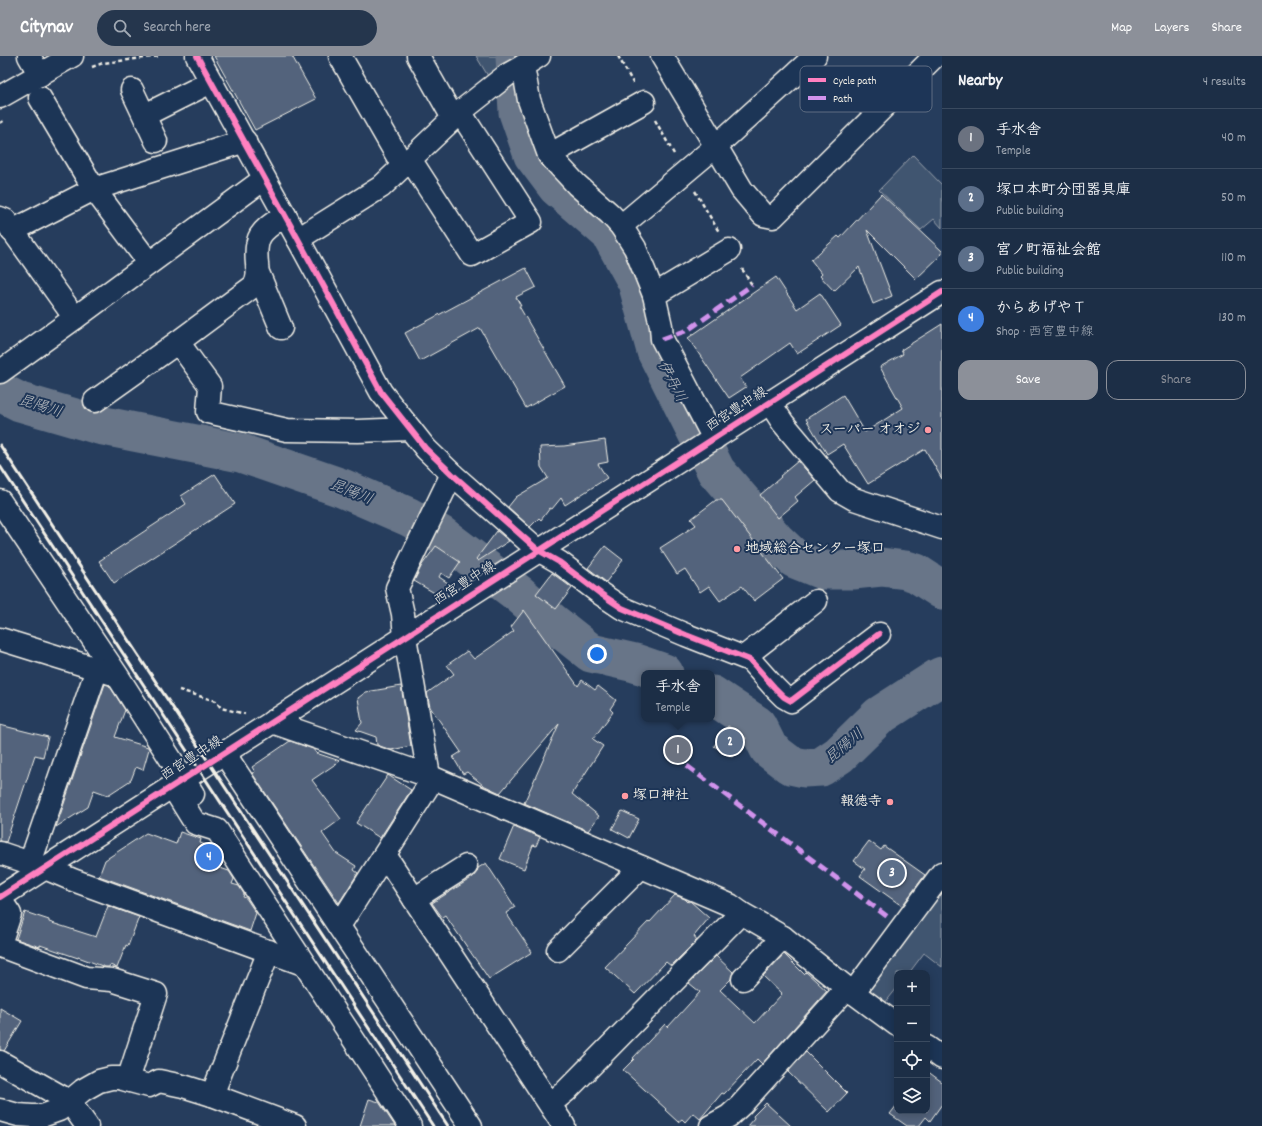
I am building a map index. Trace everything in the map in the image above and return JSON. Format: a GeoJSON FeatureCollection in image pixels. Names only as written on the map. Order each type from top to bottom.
{"type":"FeatureCollection","features":[{"type":"Feature","properties":{"kind":"street"},"geometry":{"type":"LineString","coordinates":[[29,56],[40,75]]}},
{"type":"Feature","properties":{"kind":"street"},"geometry":{"type":"LineString","coordinates":[[197,56],[381,392],[426,449],[538,550],[559,562],[622,608],[750,660],[774,688],[791,701],[879,634]]}},
{"type":"Feature","properties":{"kind":"street"},"geometry":{"type":"LineString","coordinates":[[340,56],[407,162],[472,255],[531,222],[418,56]]}},
{"type":"Feature","properties":{"kind":"street"},"geometry":{"type":"LineString","coordinates":[[662,56],[742,190],[763,215],[773,217],[879,112]]}},
{"type":"Feature","properties":{"kind":"street"},"geometry":{"type":"LineString","coordinates":[[804,66],[815,56]]}},
{"type":"Feature","properties":{"kind":"street"},"geometry":{"type":"LineString","coordinates":[[925,66],[935,56]]}},
{"type":"Feature","properties":{"kind":"street"},"geometry":{"type":"LineString","coordinates":[[0,97],[40,75],[80,62]]}},
{"type":"Feature","properties":{"kind":"street"},"geometry":{"type":"LineString","coordinates":[[298,238],[381,187],[457,115],[523,66],[528,100],[549,155],[577,185],[622,226],[635,248],[654,295],[661,326],[662,339],[706,444]]}},
{"type":"Feature","properties":{"kind":"street"},"geometry":{"type":"LineString","coordinates":[[622,226],[715,147],[800,70]]}},
{"type":"Feature","properties":{"kind":"street"},"geometry":{"type":"LineString","coordinates":[[145,115],[211,82]]}},
{"type":"Feature","properties":{"kind":"street"},"geometry":{"type":"LineString","coordinates":[[132,90],[156,141]]}},
{"type":"Feature","properties":{"kind":"street"},"geometry":{"type":"LineString","coordinates":[[40,98],[94,189],[149,263]]}},
{"type":"Feature","properties":{"kind":"street"},"geometry":{"type":"LineString","coordinates":[[549,155],[644,102]]}},
{"type":"Feature","properties":{"kind":"street"},"geometry":{"type":"LineString","coordinates":[[75,318],[6,224],[94,189],[244,141]]}},
{"type":"Feature","properties":{"kind":"street"},"geometry":{"type":"LineString","coordinates":[[0,372],[264,179]]}},
{"type":"Feature","properties":{"kind":"street"},"geometry":{"type":"LineString","coordinates":[[281,328],[259,275],[256,244],[260,234],[285,215]]}},
{"type":"Feature","properties":{"kind":"street"},"geometry":{"type":"LineString","coordinates":[[654,295],[729,250]]}},
{"type":"Feature","properties":{"kind":"street"},"geometry":{"type":"LineString","coordinates":[[95,401],[255,285],[259,275]]}},
{"type":"Feature","properties":{"kind":"street","name":"西宮豊中線"},"geometry":{"type":"LineString","coordinates":[[0,898],[37,865],[178,783],[455,603],[498,578],[538,550],[942,292]]}},
{"type":"Feature","properties":{"kind":"street"},"geometry":{"type":"LineString","coordinates":[[178,342],[210,386],[208,412],[287,430],[358,431],[410,429]]}},
{"type":"Feature","properties":{"kind":"street"},"geometry":{"type":"LineString","coordinates":[[770,403],[783,423],[840,491],[854,499],[942,528]]}},
{"type":"Feature","properties":{"kind":"street"},"geometry":{"type":"LineString","coordinates":[[339,926],[427,788],[428,776],[405,636],[403,614],[397,588],[452,474]]}},
{"type":"Feature","properties":{"kind":"street"},"geometry":{"type":"LineString","coordinates":[[0,501],[178,783],[195,823],[217,830],[410,1126]]}},
{"type":"Feature","properties":{"kind":"street"},"geometry":{"type":"LineString","coordinates":[[744,657],[816,601]]}},
{"type":"Feature","properties":{"kind":"street"},"geometry":{"type":"LineString","coordinates":[[0,639],[107,672]]}},
{"type":"Feature","properties":{"kind":"street"},"geometry":{"type":"LineString","coordinates":[[37,865],[107,672]]}},
{"type":"Feature","properties":{"kind":"street"},"geometry":{"type":"LineString","coordinates":[[272,722],[428,776],[730,905],[783,937],[894,1023]]}},
{"type":"Feature","properties":{"kind":"street"},"geometry":{"type":"LineString","coordinates":[[224,753],[471,1126]]}},
{"type":"Feature","properties":{"kind":"street"},"geometry":{"type":"LineString","coordinates":[[0,853],[37,865],[73,880],[303,964]]}},
{"type":"Feature","properties":{"kind":"street"},"geometry":{"type":"LineString","coordinates":[[385,855],[564,1126]]}},
{"type":"Feature","properties":{"kind":"street"},"geometry":{"type":"LineString","coordinates":[[414,899],[466,866]]}},
{"type":"Feature","properties":{"kind":"street"},"geometry":{"type":"LineString","coordinates":[[558,950],[641,867]]}},
{"type":"Feature","properties":{"kind":"street"},"geometry":{"type":"LineString","coordinates":[[712,1126],[729,1116],[741,1105],[850,990],[942,873]]}},
{"type":"Feature","properties":{"kind":"street"},"geometry":{"type":"LineString","coordinates":[[0,898],[10,914],[0,945],[86,978],[112,980],[156,994],[128,1080]]}},
{"type":"Feature","properties":{"kind":"street"},"geometry":{"type":"LineString","coordinates":[[550,1104],[571,1085],[741,913]]}},
{"type":"Feature","properties":{"kind":"street"},"geometry":{"type":"LineString","coordinates":[[743,979],[783,937]]}},
{"type":"Feature","properties":{"kind":"street"},"geometry":{"type":"LineString","coordinates":[[212,1094],[269,951]]}},
{"type":"Feature","properties":{"kind":"street"},"geometry":{"type":"LineString","coordinates":[[930,1049],[942,1058]]}},
{"type":"Feature","properties":{"kind":"street"},"geometry":{"type":"LineString","coordinates":[[0,1062],[70,1101],[87,1126]]}},
{"type":"Feature","properties":{"kind":"street"},"geometry":{"type":"LineString","coordinates":[[0,1110],[18,1115],[42,1116],[59,1110],[83,1090],[99,1081],[111,1078],[128,1080],[149,1086],[159,1081],[183,1086],[212,1094],[296,1126]]}},
{"type":"Feature","properties":{"kind":"path"},"geometry":{"type":"LineString","coordinates":[[80,62],[102,63],[160,56]]}},
{"type":"Feature","properties":{"kind":"path"},"geometry":{"type":"LineString","coordinates":[[179,690],[216,701],[221,708],[272,722]]}},
{"type":"Feature","properties":{"kind":"shaded area"},"geometry":{"type":"Polygon","coordinates":[[[476,56],[506,56],[507,62],[488,76],[476,56]]]}},
{"type":"Feature","properties":{"kind":"shaded area"},"geometry":{"type":"Polygon","coordinates":[[[913,155],[942,185],[942,228],[934,219],[921,230],[879,190],[913,155]]]}},
{"type":"Feature","properties":{"kind":"shaded area"},"geometry":{"type":"Polygon","coordinates":[[[942,891],[942,967],[924,953],[911,970],[894,970],[894,992],[885,1003],[867,992],[942,891]]]}},
{"type":"Feature","properties":{"kind":"building"},"geometry":{"type":"Polygon","coordinates":[[[214,56],[292,56],[316,99],[255,130],[214,56]]]}},
{"type":"Feature","properties":{"kind":"building"},"geometry":{"type":"Polygon","coordinates":[[[881,194],[942,251],[942,254],[916,279],[867,230],[892,296],[873,304],[859,267],[834,291],[820,276],[822,274],[811,260],[838,236],[840,238],[881,194]]]}},
{"type":"Feature","properties":{"kind":"building"},"geometry":{"type":"Polygon","coordinates":[[[526,268],[536,287],[516,297],[521,306],[519,306],[565,386],[526,408],[480,328],[420,361],[405,333],[526,268]]]}},
{"type":"Feature","properties":{"kind":"building"},"geometry":{"type":"Polygon","coordinates":[[[776,277],[797,309],[820,293],[841,325],[797,354],[790,343],[740,378],[746,387],[729,398],[688,338],[776,277]]]}},
{"type":"Feature","properties":{"kind":"building"},"geometry":{"type":"Polygon","coordinates":[[[942,324],[942,479],[925,449],[868,484],[843,444],[827,454],[806,419],[843,395],[865,432],[903,408],[880,367],[903,354],[901,350],[942,324]]]}},
{"type":"Feature","properties":{"kind":"building"},"geometry":{"type":"Polygon","coordinates":[[[605,440],[608,462],[598,464],[607,478],[565,505],[561,498],[552,509],[550,508],[541,520],[539,518],[530,527],[508,507],[516,497],[548,478],[541,467],[540,447],[564,446],[605,440]]]}},
{"type":"Feature","properties":{"kind":"building"},"geometry":{"type":"Polygon","coordinates":[[[798,461],[815,480],[795,497],[798,501],[778,518],[760,495],[798,461]]]}},
{"type":"Feature","properties":{"kind":"building"},"geometry":{"type":"Polygon","coordinates":[[[215,474],[235,504],[114,583],[99,561],[186,504],[181,496],[215,474]]]}},
{"type":"Feature","properties":{"kind":"building"},"geometry":{"type":"Polygon","coordinates":[[[716,500],[722,500],[783,579],[754,601],[742,586],[720,601],[709,586],[700,592],[685,569],[677,574],[660,548],[696,525],[691,519],[716,500]]]}},
{"type":"Feature","properties":{"kind":"building"},"geometry":{"type":"Polygon","coordinates":[[[497,531],[509,541],[478,561],[476,559],[497,531]]]}},
{"type":"Feature","properties":{"kind":"building"},"geometry":{"type":"Polygon","coordinates":[[[436,546],[460,562],[449,578],[441,573],[439,577],[457,589],[443,598],[414,581],[422,565],[436,546]]]}},
{"type":"Feature","properties":{"kind":"building"},"geometry":{"type":"Polygon","coordinates":[[[605,546],[623,560],[606,582],[588,568],[605,546]]]}},
{"type":"Feature","properties":{"kind":"building"},"geometry":{"type":"Polygon","coordinates":[[[552,573],[572,588],[556,609],[536,594],[552,573]]]}},
{"type":"Feature","properties":{"kind":"building"},"geometry":{"type":"Polygon","coordinates":[[[524,610],[578,686],[582,680],[595,690],[598,686],[616,700],[610,709],[613,712],[593,739],[603,746],[572,794],[599,816],[588,831],[524,803],[559,724],[500,793],[483,785],[467,772],[463,774],[453,757],[461,752],[430,707],[427,693],[454,674],[447,665],[467,651],[474,659],[514,631],[511,627],[524,610]]]}},
{"type":"Feature","properties":{"kind":"building"},"geometry":{"type":"Polygon","coordinates":[[[105,684],[109,685],[125,710],[115,737],[148,747],[149,749],[143,770],[136,767],[131,780],[108,795],[94,790],[88,807],[56,827],[105,684]]]}},
{"type":"Feature","properties":{"kind":"building"},"geometry":{"type":"Polygon","coordinates":[[[401,686],[411,746],[391,750],[377,745],[376,737],[356,730],[362,723],[358,698],[366,692],[401,686]]]}},
{"type":"Feature","properties":{"kind":"building"},"geometry":{"type":"Polygon","coordinates":[[[0,725],[48,737],[43,757],[35,755],[6,842],[0,841],[0,725]]]}},
{"type":"Feature","properties":{"kind":"building"},"geometry":{"type":"Polygon","coordinates":[[[728,726],[746,738],[732,757],[714,746],[728,726]]]}},
{"type":"Feature","properties":{"kind":"building"},"geometry":{"type":"Polygon","coordinates":[[[290,741],[313,749],[316,753],[340,761],[312,780],[341,819],[322,833],[336,853],[356,866],[354,870],[358,873],[339,903],[252,773],[255,772],[252,767],[290,741]]]}},
{"type":"Feature","properties":{"kind":"building"},"geometry":{"type":"Polygon","coordinates":[[[388,775],[411,790],[380,838],[356,823],[388,775]]]}},
{"type":"Feature","properties":{"kind":"building"},"geometry":{"type":"Polygon","coordinates":[[[622,811],[639,819],[629,838],[612,829],[622,811]]]}},
{"type":"Feature","properties":{"kind":"building"},"geometry":{"type":"Polygon","coordinates":[[[514,826],[540,837],[536,846],[533,845],[524,869],[500,859],[514,826]]]}},
{"type":"Feature","properties":{"kind":"building"},"geometry":{"type":"Polygon","coordinates":[[[180,832],[201,839],[200,843],[213,847],[220,858],[217,867],[229,871],[234,879],[232,884],[239,886],[244,894],[243,897],[246,898],[256,913],[250,931],[99,876],[105,860],[146,833],[176,844],[180,832]]]}},
{"type":"Feature","properties":{"kind":"building"},"geometry":{"type":"Polygon","coordinates":[[[869,841],[881,850],[884,846],[925,875],[902,906],[860,876],[865,869],[854,861],[869,841]]]}},
{"type":"Feature","properties":{"kind":"building"},"geometry":{"type":"Polygon","coordinates":[[[486,863],[515,907],[506,913],[532,952],[489,979],[445,915],[442,917],[432,903],[473,877],[478,868],[486,863]]]}},
{"type":"Feature","properties":{"kind":"building"},"geometry":{"type":"Polygon","coordinates":[[[675,895],[685,899],[688,902],[690,901],[709,918],[694,936],[697,940],[671,966],[666,962],[635,994],[605,967],[675,895]]]}},
{"type":"Feature","properties":{"kind":"building"},"geometry":{"type":"Polygon","coordinates":[[[108,906],[139,917],[128,946],[126,945],[117,968],[110,965],[109,967],[105,967],[40,945],[40,947],[16,939],[25,912],[49,920],[49,922],[96,937],[108,906]]]}},
{"type":"Feature","properties":{"kind":"building"},"geometry":{"type":"Polygon","coordinates":[[[784,954],[804,974],[806,972],[827,991],[762,1064],[757,1059],[724,1094],[722,1093],[700,1119],[693,1113],[685,1122],[682,1119],[678,1122],[665,1110],[666,1109],[623,1070],[665,1024],[668,1027],[700,992],[689,983],[716,956],[733,972],[731,979],[720,990],[755,1023],[782,994],[763,976],[784,954]]]}},
{"type":"Feature","properties":{"kind":"building"},"geometry":{"type":"Polygon","coordinates":[[[0,1008],[22,1021],[4,1051],[0,1050],[0,1008]]]}},
{"type":"Feature","properties":{"kind":"building"},"geometry":{"type":"Polygon","coordinates":[[[806,1052],[847,1093],[829,1112],[788,1072],[806,1052]]]}},
{"type":"Feature","properties":{"kind":"building"},"geometry":{"type":"Polygon","coordinates":[[[930,1073],[942,1082],[942,1104],[930,1121],[926,1117],[919,1126],[907,1126],[890,1114],[894,1109],[894,1114],[930,1114],[930,1073]]]}},
{"type":"Feature","properties":{"kind":"building"},"geometry":{"type":"Polygon","coordinates":[[[369,1099],[379,1102],[395,1126],[360,1126],[369,1099]]]}},
{"type":"Feature","properties":{"kind":"building"},"geometry":{"type":"Polygon","coordinates":[[[766,1103],[791,1126],[747,1126],[754,1118],[753,1116],[766,1103]]]}},
{"type":"Feature","properties":{"kind":"waterway","name":"伊丹川"},"geometry":{"type":"LineString","coordinates":[[515,56],[518,112],[533,155],[557,187],[610,233],[637,282],[656,351],[716,471],[776,541],[795,559],[822,570],[853,570],[881,567],[906,570],[916,573],[942,590]]}},
{"type":"Feature","properties":{"kind":"waterway","name":"昆陽川"},"geometry":{"type":"LineString","coordinates":[[0,392],[20,402],[99,425],[241,453],[342,488],[409,517],[441,535],[519,594],[591,653],[635,663],[655,670]]}},
{"type":"Feature","properties":{"kind":"waterway","name":"昆陽川"},"geometry":{"type":"LineString","coordinates":[[715,697],[757,725],[769,749],[790,765],[804,768],[821,767],[839,755],[879,716],[942,676]]}},
{"type":"Feature","properties":{"kind":"railway"},"geometry":{"type":"LineString","coordinates":[[0,445],[448,1126]]}},
{"type":"Feature","properties":{"kind":"railway"},"geometry":{"type":"LineString","coordinates":[[0,466],[433,1126]]}},
{"type":"Feature","properties":{"kind":"marked path"},"geometry":{"type":"LineString","coordinates":[[662,339],[688,330],[752,285]]}},
{"type":"Feature","properties":{"kind":"marked path"},"geometry":{"type":"LineString","coordinates":[[687,766],[888,917]]}},
{"type":"Feature","properties":{"kind":"cycle path"},"geometry":{"type":"LineString","coordinates":[[197,56],[381,392],[426,449],[538,550],[559,562],[622,608],[750,660],[774,687],[784,697],[791,701],[879,634]]}},
{"type":"Feature","properties":{"kind":"cycle path"},"geometry":{"type":"LineString","coordinates":[[0,897],[942,292]]}},
{"type":"Feature","properties":{"kind":"place","name":"スーパー オオジ"},"geometry":{"type":"Point","coordinates":[928,430]}},
{"type":"Feature","properties":{"kind":"place","name":"地域総合センター塚口"},"geometry":{"type":"Point","coordinates":[737,549]}},
{"type":"Feature","properties":{"kind":"place","name":"塚口本町分団器具庫"},"geometry":{"type":"Point","coordinates":[730,742]}},
{"type":"Feature","properties":{"kind":"place","name":"手水舎"},"geometry":{"type":"Point","coordinates":[678,750]}},
{"type":"Feature","properties":{"kind":"place","name":"塚口神社"},"geometry":{"type":"Point","coordinates":[625,796]}},
{"type":"Feature","properties":{"kind":"place","name":"報徳寺"},"geometry":{"type":"Point","coordinates":[890,802]}},
{"type":"Feature","properties":{"kind":"place","name":"からあげやＴ"},"geometry":{"type":"Point","coordinates":[209,857]}},
{"type":"Feature","properties":{"kind":"place","name":"宮ノ町福祉会館"},"geometry":{"type":"Point","coordinates":[892,873]}}]}
